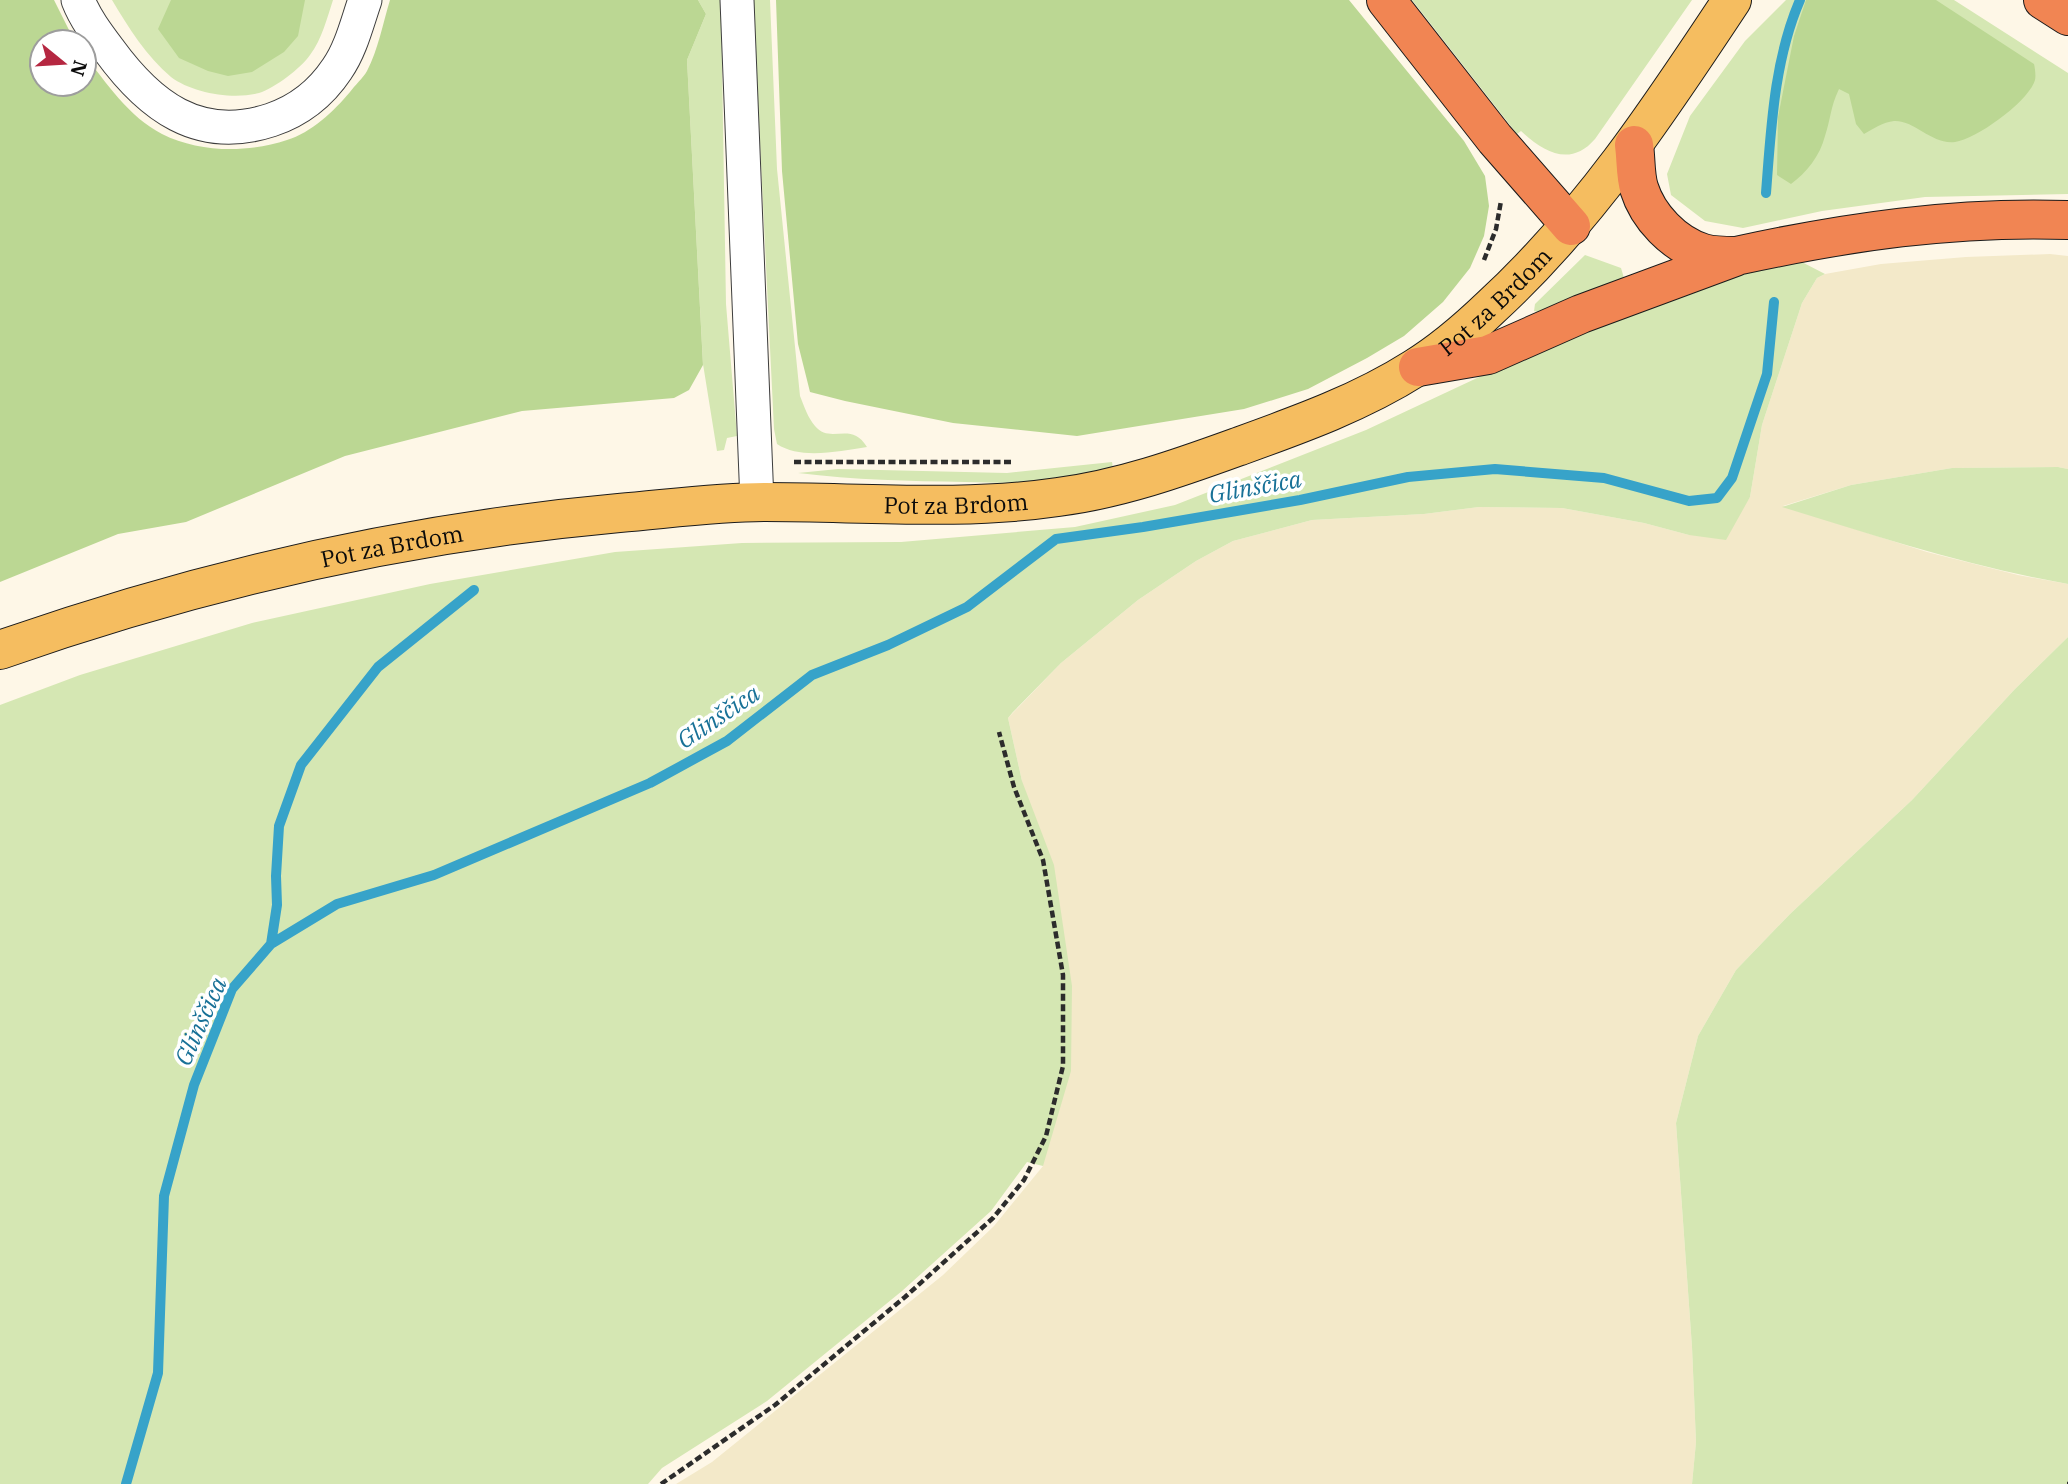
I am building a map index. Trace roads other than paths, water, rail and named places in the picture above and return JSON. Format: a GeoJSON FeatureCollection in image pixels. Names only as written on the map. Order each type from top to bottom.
{"type":"FeatureCollection","features":[{"type":"Feature","properties":{"kind":"highway"},"geometry":{"type":"LineString","coordinates":[[1386,0],[1509,155],[1571,226]]}},
{"type":"Feature","properties":{"kind":"highway"},"geometry":{"type":"LineString","coordinates":[[2043,0],[2068,16]]}},
{"type":"Feature","properties":{"kind":"highway"},"geometry":{"type":"LineString","coordinates":[[1634,145],[1639,187],[1652,213],[1671,235],[1702,252],[1736,256]]}},
{"type":"Feature","properties":{"kind":"highway"},"geometry":{"type":"LineString","coordinates":[[1418,367],[1488,355],[1581,314],[1736,256],[1822,238],[1906,225],[2002,219],[2068,220]]}},
{"type":"Feature","properties":{"kind":"main road","name":"Pot za Brdom"},"geometry":{"type":"LineString","coordinates":[[0,650],[81,621],[270,570],[499,525],[757,502],[970,504],[1056,498],[1118,486],[1181,468],[1306,422],[1418,367],[1466,330],[1515,285],[1571,226],[1634,145],[1732,0]]}},
{"type":"Feature","properties":{"kind":"lane"},"geometry":{"type":"LineString","coordinates":[[78,0],[83,12],[127,75],[149,97],[169,111],[192,121],[214,127],[236,127],[260,124],[283,116],[302,105],[323,87],[342,59],[365,0]]}},
{"type":"Feature","properties":{"kind":"lane"},"geometry":{"type":"LineString","coordinates":[[737,0],[757,502]]}},
{"type":"Feature","properties":{"kind":"waterway"},"geometry":{"type":"LineString","coordinates":[[1766,193],[1779,71],[1784,46],[1800,0]]}},
{"type":"Feature","properties":{"kind":"waterway","name":"Glinščica"},"geometry":{"type":"LineString","coordinates":[[126,1484],[158,1373],[164,1196],[194,1085],[232,989],[271,944],[337,904],[434,875],[650,783],[727,741],[812,675],[888,645],[967,607],[1056,539],[1300,500],[1408,477],[1495,469],[1604,478],[1689,501],[1717,498],[1732,478],[1767,374],[1774,302]]}},
{"type":"Feature","properties":{"kind":"waterway"},"geometry":{"type":"LineString","coordinates":[[271,944],[277,905],[279,826],[301,765],[378,667],[474,590]]}}]}
